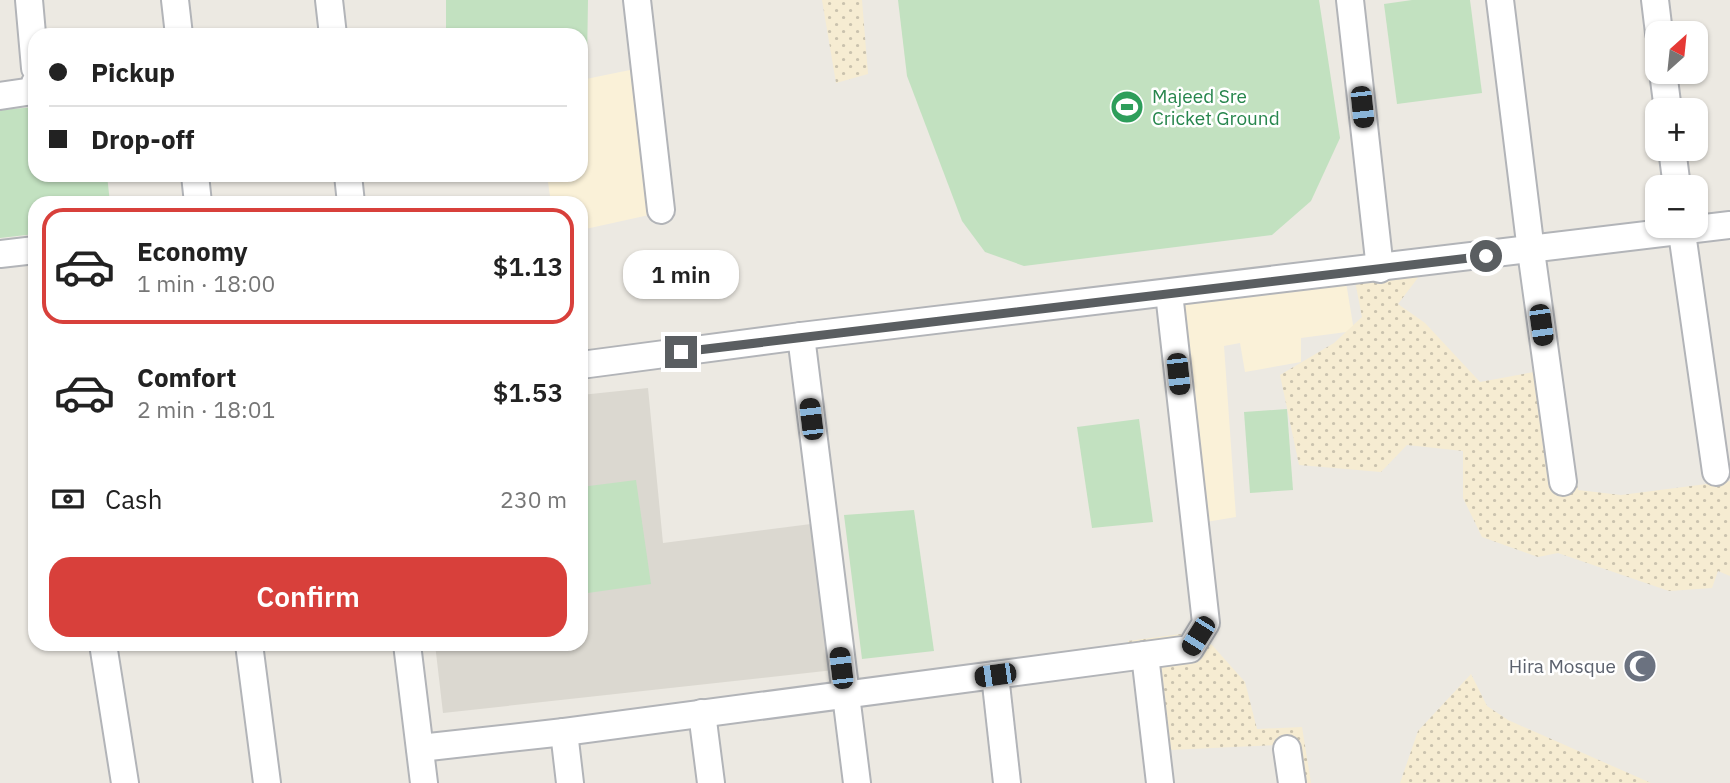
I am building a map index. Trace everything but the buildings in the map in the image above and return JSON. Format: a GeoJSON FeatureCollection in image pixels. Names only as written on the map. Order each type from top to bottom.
{"type":"FeatureCollection","features":[{"type":"Feature","properties":{"kind":"street"},"geometry":{"type":"LineString","coordinates":[[29,0],[31,28]]}},
{"type":"Feature","properties":{"kind":"street"},"geometry":{"type":"LineString","coordinates":[[175,0],[178,28]]}},
{"type":"Feature","properties":{"kind":"street"},"geometry":{"type":"LineString","coordinates":[[329,0],[332,28]]}},
{"type":"Feature","properties":{"kind":"street"},"geometry":{"type":"LineString","coordinates":[[637,0],[661,210]]}},
{"type":"Feature","properties":{"kind":"street"},"geometry":{"type":"LineString","coordinates":[[1350,0],[1381,269]]}},
{"type":"Feature","properties":{"kind":"street"},"geometry":{"type":"LineString","coordinates":[[1500,0],[1563,482]]}},
{"type":"Feature","properties":{"kind":"street"},"geometry":{"type":"LineString","coordinates":[[1655,0],[1657,21]]}},
{"type":"Feature","properties":{"kind":"street"},"geometry":{"type":"LineString","coordinates":[[0,96],[28,93]]}},
{"type":"Feature","properties":{"kind":"street"},"geometry":{"type":"LineString","coordinates":[[1708,227],[1730,225]]}},
{"type":"Feature","properties":{"kind":"street"},"geometry":{"type":"LineString","coordinates":[[588,364],[801,336],[1531,251],[1645,234]]}},
{"type":"Feature","properties":{"kind":"street"},"geometry":{"type":"LineString","coordinates":[[1683,238],[1716,472]]}},
{"type":"Feature","properties":{"kind":"street"},"geometry":{"type":"LineString","coordinates":[[0,254],[28,251]]}},
{"type":"Feature","properties":{"kind":"street"},"geometry":{"type":"LineString","coordinates":[[419,748],[564,732],[1190,649],[1206,623],[1169,293]]}},
{"type":"Feature","properties":{"kind":"street"},"geometry":{"type":"LineString","coordinates":[[801,336],[856,783]]}},
{"type":"Feature","properties":{"kind":"street"},"geometry":{"type":"LineString","coordinates":[[104,651],[125,783]]}},
{"type":"Feature","properties":{"kind":"street"},"geometry":{"type":"LineString","coordinates":[[250,651],[267,783]]}},
{"type":"Feature","properties":{"kind":"street"},"geometry":{"type":"LineString","coordinates":[[408,651],[424,783]]}},
{"type":"Feature","properties":{"kind":"street"},"geometry":{"type":"LineString","coordinates":[[1145,655],[1160,783]]}},
{"type":"Feature","properties":{"kind":"street"},"geometry":{"type":"LineString","coordinates":[[995,675],[1007,783]]}},
{"type":"Feature","properties":{"kind":"street"},"geometry":{"type":"LineString","coordinates":[[702,713],[711,783]]}},
{"type":"Feature","properties":{"kind":"street"},"geometry":{"type":"LineString","coordinates":[[564,732],[570,783]]}},
{"type":"Feature","properties":{"kind":"street"},"geometry":{"type":"LineString","coordinates":[[1287,749],[1292,783]]}},
{"type":"Feature","properties":{"kind":"shaded area"},"geometry":{"type":"Polygon","coordinates":[[[630,70],[649,215],[588,228],[588,196],[550,196],[548,182],[588,182],[588,79],[630,70]]]}},
{"type":"Feature","properties":{"kind":"shaded area"},"geometry":{"type":"Polygon","coordinates":[[[1346,282],[1354,331],[1301,338],[1301,362],[1245,372],[1240,343],[1224,346],[1236,517],[1206,522],[1179,302],[1346,282]]]}},
{"type":"Feature","properties":{"kind":"shaded area"},"geometry":{"type":"Polygon","coordinates":[[[648,388],[663,543],[811,524],[834,670],[443,713],[436,651],[588,651],[588,394],[648,388]]]}},
{"type":"Feature","properties":{"kind":"sand"},"geometry":{"type":"Polygon","coordinates":[[[822,0],[862,0],[868,74],[836,83],[822,0]]]}},
{"type":"Feature","properties":{"kind":"sand"},"geometry":{"type":"Polygon","coordinates":[[[1420,275],[1398,304],[1425,323],[1480,382],[1561,367],[1578,490],[1621,495],[1730,481],[1730,576],[1718,571],[1712,588],[1669,591],[1558,553],[1538,557],[1482,537],[1463,498],[1463,451],[1407,445],[1381,472],[1299,465],[1280,375],[1334,343],[1362,317],[1355,281],[1420,275]]]}},
{"type":"Feature","properties":{"kind":"sand"},"geometry":{"type":"Polygon","coordinates":[[[1188,633],[1212,645],[1245,682],[1257,729],[1302,727],[1311,783],[1283,783],[1276,745],[1148,751],[1128,641],[1188,633]]]}},
{"type":"Feature","properties":{"kind":"sand"},"geometry":{"type":"Polygon","coordinates":[[[1471,674],[1487,706],[1508,720],[1651,783],[1400,783],[1418,731],[1471,674]]]}},
{"type":"Feature","properties":{"kind":"green space"},"geometry":{"type":"Polygon","coordinates":[[[446,0],[588,0],[588,28],[446,28],[446,0]]]}},
{"type":"Feature","properties":{"kind":"green space","name":"Majeed Sre Cricket Ground"},"geometry":{"type":"Polygon","coordinates":[[[898,0],[1319,0],[1340,138],[1311,201],[1272,235],[1024,266],[985,252],[962,221],[907,76],[898,0]]]}},
{"type":"Feature","properties":{"kind":"green space"},"geometry":{"type":"Polygon","coordinates":[[[1412,0],[1470,0],[1482,93],[1397,104],[1384,4],[1412,0]]]}},
{"type":"Feature","properties":{"kind":"green space"},"geometry":{"type":"Polygon","coordinates":[[[28,108],[28,182],[108,182],[109,196],[28,196],[28,235],[0,238],[0,110],[28,108]]]}},
{"type":"Feature","properties":{"kind":"green space"},"geometry":{"type":"Polygon","coordinates":[[[1287,409],[1293,490],[1250,493],[1244,412],[1287,409]]]}},
{"type":"Feature","properties":{"kind":"green space"},"geometry":{"type":"Polygon","coordinates":[[[1139,419],[1153,522],[1092,528],[1077,427],[1139,419]]]}},
{"type":"Feature","properties":{"kind":"green space"},"geometry":{"type":"Polygon","coordinates":[[[636,480],[651,584],[588,593],[588,486],[636,480]]]}},
{"type":"Feature","properties":{"kind":"green space"},"geometry":{"type":"Polygon","coordinates":[[[914,510],[934,651],[862,659],[844,515],[914,510]]]}},
{"type":"Feature","properties":{"kind":"place","name":"Majeed Sre Cricket Ground"},"geometry":{"type":"Point","coordinates":[1127,107]}},
{"type":"Feature","properties":{"kind":"place","name":"Hira Mosque"},"geometry":{"type":"Point","coordinates":[1640,666]}},
{"type":"Feature","properties":{"kind":"route"},"geometry":{"type":"LineString","coordinates":[[681,352],[1486,256]]}}]}
